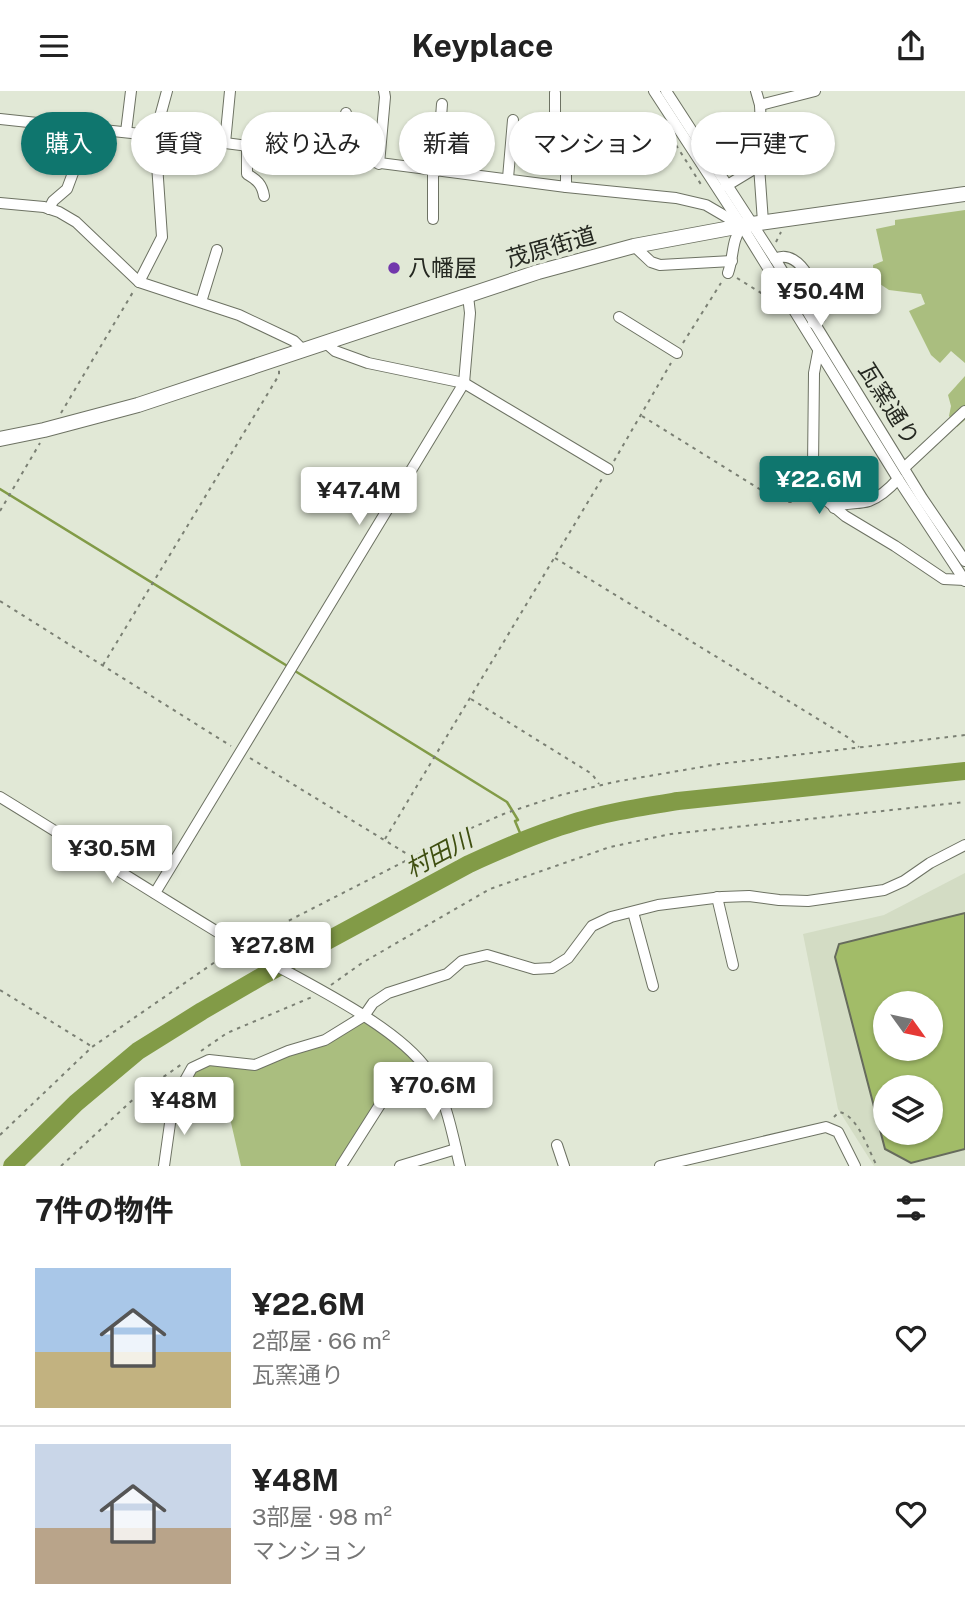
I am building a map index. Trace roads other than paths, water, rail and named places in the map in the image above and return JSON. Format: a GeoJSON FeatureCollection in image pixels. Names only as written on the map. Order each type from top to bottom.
{"type":"FeatureCollection","features":[{"type":"Feature","properties":{"kind":"main road","name":"茂原街道"},"geometry":{"type":"LineString","coordinates":[[0,439],[50,429],[138,405],[538,272],[634,246],[752,224],[965,194]]}},
{"type":"Feature","properties":{"kind":"street"},"geometry":{"type":"LineString","coordinates":[[126,132],[131,91]]}},
{"type":"Feature","properties":{"kind":"street"},"geometry":{"type":"LineString","coordinates":[[161,112],[167,91]]}},
{"type":"Feature","properties":{"kind":"street"},"geometry":{"type":"LineString","coordinates":[[227,122],[230,91]]}},
{"type":"Feature","properties":{"kind":"street"},"geometry":{"type":"LineString","coordinates":[[384,91],[384,112]]}},
{"type":"Feature","properties":{"kind":"street","name":"瓦窯通り"},"geometry":{"type":"LineString","coordinates":[[654,91],[776,254],[813,323],[965,561]]}},
{"type":"Feature","properties":{"kind":"street","name":"瓦窯通り"},"geometry":{"type":"LineString","coordinates":[[666,91],[752,224],[788,302],[818,352],[965,580]]}},
{"type":"Feature","properties":{"kind":"street"},"geometry":{"type":"LineString","coordinates":[[756,91],[760,112]]}},
{"type":"Feature","properties":{"kind":"street"},"geometry":{"type":"LineString","coordinates":[[760,105],[815,91]]}},
{"type":"Feature","properties":{"kind":"street"},"geometry":{"type":"LineString","coordinates":[[555,93],[555,118],[566,158],[566,187]]}},
{"type":"Feature","properties":{"kind":"street"},"geometry":{"type":"LineString","coordinates":[[441,112],[442,104]]}},
{"type":"Feature","properties":{"kind":"street"},"geometry":{"type":"LineString","coordinates":[[0,119],[21,122]]}},
{"type":"Feature","properties":{"kind":"street"},"geometry":{"type":"LineString","coordinates":[[117,132],[131,133]]}},
{"type":"Feature","properties":{"kind":"street"},"geometry":{"type":"LineString","coordinates":[[508,178],[509,166]]}},
{"type":"Feature","properties":{"kind":"street"},"geometry":{"type":"LineString","coordinates":[[49,209],[53,201],[66,189],[71,175]]}},
{"type":"Feature","properties":{"kind":"street"},"geometry":{"type":"LineString","coordinates":[[139,282],[162,237],[158,175]]}},
{"type":"Feature","properties":{"kind":"street"},"geometry":{"type":"LineString","coordinates":[[249,175],[263,188],[264,196]]}},
{"type":"Feature","properties":{"kind":"street"},"geometry":{"type":"LineString","coordinates":[[433,219],[435,175]]}},
{"type":"Feature","properties":{"kind":"street"},"geometry":{"type":"LineString","coordinates":[[481,175],[676,198],[713,208],[752,224]]}},
{"type":"Feature","properties":{"kind":"street"},"geometry":{"type":"LineString","coordinates":[[726,186],[744,175]]}},
{"type":"Feature","properties":{"kind":"street"},"geometry":{"type":"LineString","coordinates":[[728,273],[732,261],[733,239],[752,224],[758,175]]}},
{"type":"Feature","properties":{"kind":"street"},"geometry":{"type":"LineString","coordinates":[[0,203],[49,209],[76,222],[139,282],[269,328],[294,341],[303,351]]}},
{"type":"Feature","properties":{"kind":"street"},"geometry":{"type":"LineString","coordinates":[[634,246],[651,263],[660,265],[732,261]]}},
{"type":"Feature","properties":{"kind":"street"},"geometry":{"type":"LineString","coordinates":[[201,302],[217,250]]}},
{"type":"Feature","properties":{"kind":"street"},"geometry":{"type":"LineString","coordinates":[[776,254],[787,256],[801,267],[812,282],[821,310],[820,319],[813,323]]}},
{"type":"Feature","properties":{"kind":"street"},"geometry":{"type":"LineString","coordinates":[[155,893],[464,383],[470,313],[468,296]]}},
{"type":"Feature","properties":{"kind":"street"},"geometry":{"type":"LineString","coordinates":[[619,317],[677,353]]}},
{"type":"Feature","properties":{"kind":"street"},"geometry":{"type":"LineString","coordinates":[[327,344],[335,351],[368,363],[464,383],[608,469]]}},
{"type":"Feature","properties":{"kind":"street"},"geometry":{"type":"LineString","coordinates":[[818,352],[814,373],[813,466],[819,494],[834,508],[939,576],[950,580],[965,580]]}},
{"type":"Feature","properties":{"kind":"street"},"geometry":{"type":"LineString","coordinates":[[905,467],[965,411]]}},
{"type":"Feature","properties":{"kind":"street"},"geometry":{"type":"LineString","coordinates":[[834,508],[841,504],[868,501],[888,489],[898,479]]}},
{"type":"Feature","properties":{"kind":"street"},"geometry":{"type":"LineString","coordinates":[[0,797],[240,945],[364,1016],[405,1047],[427,1070],[444,1101],[460,1166]]}},
{"type":"Feature","properties":{"kind":"street"},"geometry":{"type":"LineString","coordinates":[[164,1166],[173,1102],[192,1068],[209,1060],[255,1065],[288,1051],[325,1041],[364,1016],[373,1003],[388,993],[447,974],[462,961],[487,955],[534,969],[552,968],[569,958],[592,926],[611,917],[658,905],[717,897],[741,895],[808,901],[884,890],[965,845]]}},
{"type":"Feature","properties":{"kind":"street"},"geometry":{"type":"LineString","coordinates":[[717,897],[733,965]]}},
{"type":"Feature","properties":{"kind":"street"},"geometry":{"type":"LineString","coordinates":[[633,912],[653,986]]}},
{"type":"Feature","properties":{"kind":"street"},"geometry":{"type":"LineString","coordinates":[[341,1166],[381,1103],[427,1070]]}},
{"type":"Feature","properties":{"kind":"street"},"geometry":{"type":"LineString","coordinates":[[660,1166],[826,1127],[838,1132],[855,1166]]}},
{"type":"Feature","properties":{"kind":"street"},"geometry":{"type":"LineString","coordinates":[[557,1145],[564,1166]]}},
{"type":"Feature","properties":{"kind":"street"},"geometry":{"type":"LineString","coordinates":[[400,1166],[456,1149]]}},
{"type":"Feature","properties":{"kind":"waterway"},"geometry":{"type":"LineString","coordinates":[[0,489],[289,667]]}},
{"type":"Feature","properties":{"kind":"waterway"},"geometry":{"type":"LineString","coordinates":[[295,671],[507,802],[518,820],[515,821],[523,840]]}},
{"type":"Feature","properties":{"kind":"waterway","name":"村田川"},"geometry":{"type":"LineString","coordinates":[[12,1166],[76,1103],[138,1051],[264,975],[469,864],[517,843],[593,817],[678,801],[965,771]]}},
{"type":"Feature","properties":{"kind":"place","name":"八幡屋"},"geometry":{"type":"Point","coordinates":[394,268]}}]}
